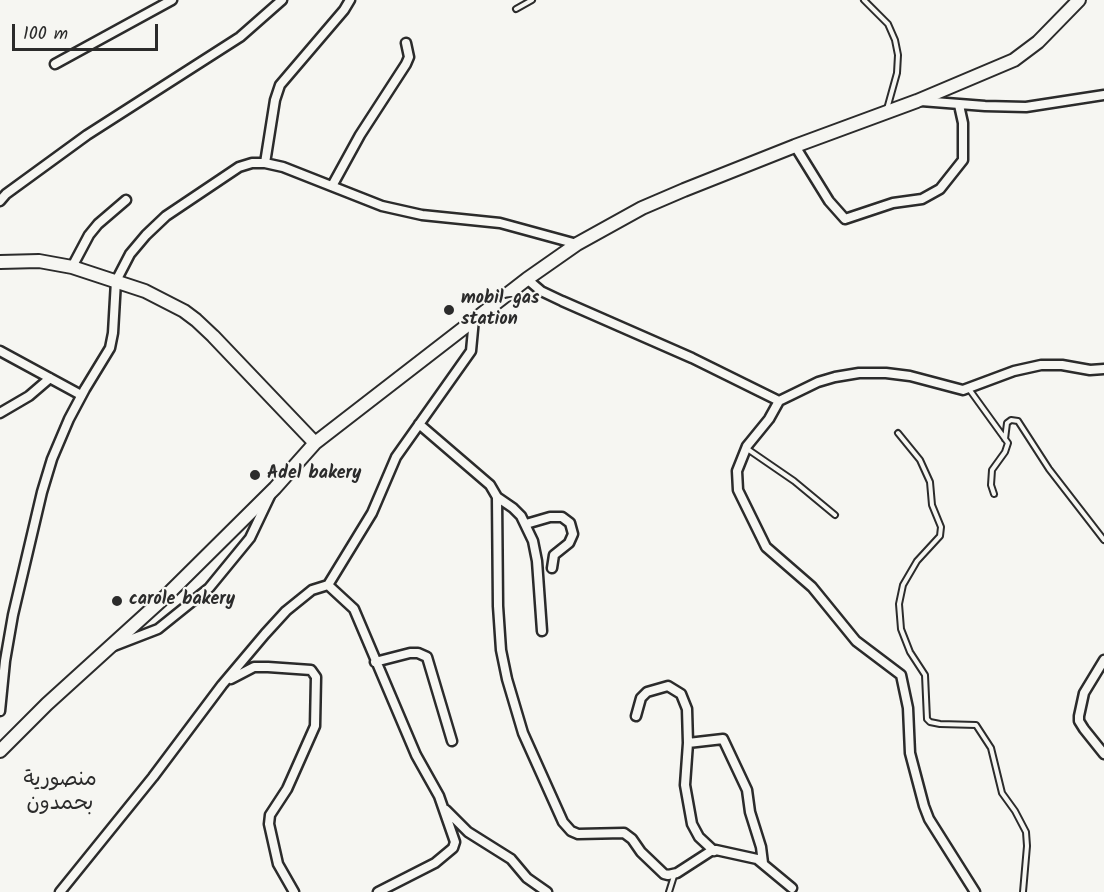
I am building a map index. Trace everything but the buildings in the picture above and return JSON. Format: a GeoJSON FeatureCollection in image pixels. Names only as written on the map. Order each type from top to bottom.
{"type":"FeatureCollection","features":[{"type":"Feature","properties":{"kind":"main road"},"geometry":{"type":"LineString","coordinates":[[0,751],[47,704],[166,596],[275,488],[315,443],[474,319],[577,244],[642,208],[795,146],[917,101],[1014,60],[1038,42],[1079,0]]}},
{"type":"Feature","properties":{"kind":"main road"},"geometry":{"type":"LineString","coordinates":[[0,262],[39,261],[72,267],[152,294],[196,320],[315,443]]}},
{"type":"Feature","properties":{"kind":"street"},"geometry":{"type":"LineString","coordinates":[[55,64],[171,0]]}},
{"type":"Feature","properties":{"kind":"street"},"geometry":{"type":"LineString","coordinates":[[0,201],[6,194],[87,135],[240,37],[282,0]]}},
{"type":"Feature","properties":{"kind":"street"},"geometry":{"type":"LineString","coordinates":[[266,163],[275,100],[280,85],[350,0]]}},
{"type":"Feature","properties":{"kind":"street"},"geometry":{"type":"LineString","coordinates":[[332,186],[360,135],[406,64],[409,57],[406,43]]}},
{"type":"Feature","properties":{"kind":"street"},"geometry":{"type":"LineString","coordinates":[[917,101],[959,105],[1026,106],[1104,95]]}},
{"type":"Feature","properties":{"kind":"street"},"geometry":{"type":"LineString","coordinates":[[795,146],[829,201],[845,219],[893,203],[922,199],[940,189],[963,160],[963,123],[959,105]]}},
{"type":"Feature","properties":{"kind":"street"},"geometry":{"type":"LineString","coordinates":[[0,711],[8,641],[42,492],[56,449],[81,395],[110,348],[116,281],[130,254],[166,216],[239,167],[252,163],[266,163],[283,167],[366,200],[402,211],[500,223],[577,244]]}},
{"type":"Feature","properties":{"kind":"street"},"geometry":{"type":"LineString","coordinates":[[72,267],[89,235],[98,224],[126,200]]}},
{"type":"Feature","properties":{"kind":"street"},"geometry":{"type":"LineString","coordinates":[[527,279],[541,291],[692,358],[779,401]]}},
{"type":"Feature","properties":{"kind":"street"},"geometry":{"type":"LineString","coordinates":[[60,892],[153,777],[222,685],[286,611],[312,590],[328,585],[372,513],[396,457],[471,351],[474,319]]}},
{"type":"Feature","properties":{"kind":"street"},"geometry":{"type":"LineString","coordinates":[[0,351],[81,395]]}},
{"type":"Feature","properties":{"kind":"street"},"geometry":{"type":"LineString","coordinates":[[975,892],[929,819],[924,806],[910,753],[908,708],[901,675],[856,640],[812,587],[766,547],[749,515],[736,482],[740,458],[779,401],[818,382],[835,377],[858,373],[886,373],[910,376],[963,390],[1014,371],[1041,365],[1062,365],[1090,370],[1104,369]]}},
{"type":"Feature","properties":{"kind":"street"},"geometry":{"type":"LineString","coordinates":[[0,413],[29,396],[50,378]]}},
{"type":"Feature","properties":{"kind":"street"},"geometry":{"type":"LineString","coordinates":[[419,424],[490,485],[497,497],[513,508],[526,524],[533,541],[537,561],[542,631]]}},
{"type":"Feature","properties":{"kind":"street"},"geometry":{"type":"LineString","coordinates":[[111,647],[158,629],[209,588],[250,538],[275,488]]}},
{"type":"Feature","properties":{"kind":"street"},"geometry":{"type":"LineString","coordinates":[[497,497],[497,588],[501,650],[523,733],[559,815],[571,831],[578,834],[624,833],[664,874],[668,875],[714,851]]}},
{"type":"Feature","properties":{"kind":"street"},"geometry":{"type":"LineString","coordinates":[[526,524],[550,517],[562,517],[570,523],[573,534],[569,543],[554,555],[552,568]]}},
{"type":"Feature","properties":{"kind":"street"},"geometry":{"type":"LineString","coordinates":[[328,585],[354,609],[416,755],[444,808],[455,842],[453,848],[435,863],[378,892]]}},
{"type":"Feature","properties":{"kind":"street"},"geometry":{"type":"LineString","coordinates":[[375,662],[410,653],[426,657],[452,741]]}},
{"type":"Feature","properties":{"kind":"street"},"geometry":{"type":"LineString","coordinates":[[1104,660],[1084,693],[1079,716],[1084,729],[1104,754]]}},
{"type":"Feature","properties":{"kind":"street"},"geometry":{"type":"LineString","coordinates":[[222,685],[254,667],[311,670],[316,677],[315,726],[286,789],[270,815],[269,824],[278,864],[294,892]]}},
{"type":"Feature","properties":{"kind":"street"},"geometry":{"type":"LineString","coordinates":[[636,716],[641,698],[647,692],[668,686],[681,694],[687,709],[688,743],[685,785],[692,824],[699,837],[714,851],[751,857],[763,863],[792,888]]}},
{"type":"Feature","properties":{"kind":"street"},"geometry":{"type":"LineString","coordinates":[[688,743],[723,739],[747,790],[763,863]]}},
{"type":"Feature","properties":{"kind":"street"},"geometry":{"type":"LineString","coordinates":[[444,808],[468,832],[511,859],[527,878],[547,892]]}},
{"type":"Feature","properties":{"kind":"lane"},"geometry":{"type":"LineString","coordinates":[[516,9],[532,0]]}},
{"type":"Feature","properties":{"kind":"lane"},"geometry":{"type":"LineString","coordinates":[[864,0],[888,24],[898,55],[897,73],[885,113]]}},
{"type":"Feature","properties":{"kind":"lane"},"geometry":{"type":"LineString","coordinates":[[969,389],[1005,438],[1008,448],[992,470],[991,485],[994,495]]}},
{"type":"Feature","properties":{"kind":"lane"},"geometry":{"type":"LineString","coordinates":[[1005,438],[1009,421],[1015,419],[1049,469],[1104,540]]}},
{"type":"Feature","properties":{"kind":"lane"},"geometry":{"type":"LineString","coordinates":[[898,433],[920,460],[930,482],[932,505],[941,527],[940,536],[917,561],[903,585],[899,604],[899,622],[910,652],[925,675],[927,719],[933,723],[976,724],[991,748],[1002,793],[1026,832],[1023,892]]}},
{"type":"Feature","properties":{"kind":"lane"},"geometry":{"type":"LineString","coordinates":[[746,448],[835,515]]}},
{"type":"Feature","properties":{"kind":"lane"},"geometry":{"type":"LineString","coordinates":[[669,892],[675,873]]}},
{"type":"Feature","properties":{"kind":"place","name":"mobil-gas station"},"geometry":{"type":"Point","coordinates":[449,310]}},
{"type":"Feature","properties":{"kind":"place","name":"Adel bakery"},"geometry":{"type":"Point","coordinates":[255,475]}},
{"type":"Feature","properties":{"kind":"place","name":"carole bakery"},"geometry":{"type":"Point","coordinates":[117,601]}},
{"type":"Feature","properties":{"kind":"district","name":"منصورية بحمدون"},"geometry":{"type":"Point","coordinates":[60,793]}}]}
